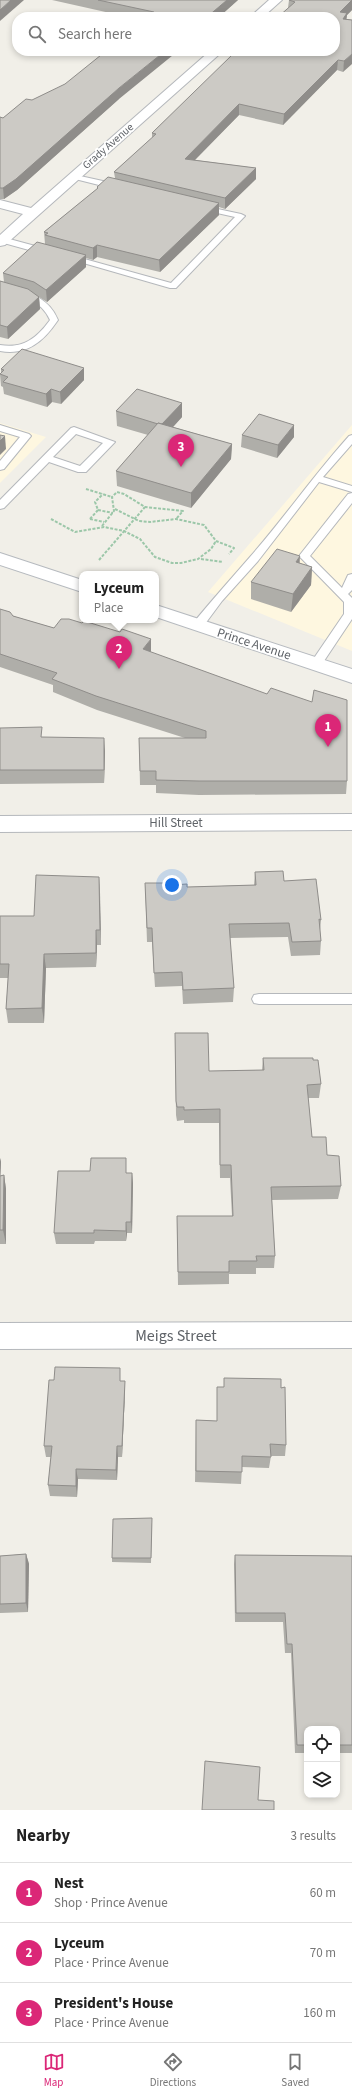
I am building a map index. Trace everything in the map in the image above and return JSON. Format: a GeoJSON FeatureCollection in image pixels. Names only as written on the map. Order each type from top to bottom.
{"type":"FeatureCollection","features":[{"type":"Feature","properties":{"kind":"street"},"geometry":{"type":"LineString","coordinates":[[262,12],[276,0]]}},
{"type":"Feature","properties":{"kind":"street","name":"Grady Avenue"},"geometry":{"type":"LineString","coordinates":[[1,241],[211,56]]}},
{"type":"Feature","properties":{"kind":"street"},"geometry":{"type":"LineString","coordinates":[[0,204],[34,213]]}},
{"type":"Feature","properties":{"kind":"street"},"geometry":{"type":"LineString","coordinates":[[0,559],[79,585]]}},
{"type":"Feature","properties":{"kind":"street","name":"Prince Avenue"},"geometry":{"type":"LineString","coordinates":[[159,612],[352,676]]}},
{"type":"Feature","properties":{"kind":"street","name":"Hill Street"},"geometry":{"type":"LineString","coordinates":[[0,824],[352,822]]}},
{"type":"Feature","properties":{"kind":"street","name":"Meigs Street"},"geometry":{"type":"LineString","coordinates":[[0,1336],[352,1335]]}},
{"type":"Feature","properties":{"kind":"lane"},"geometry":{"type":"LineString","coordinates":[[74,176],[125,188]]}},
{"type":"Feature","properties":{"kind":"lane"},"geometry":{"type":"LineString","coordinates":[[1,241],[173,286],[241,216],[195,205]]}},
{"type":"Feature","properties":{"kind":"lane"},"geometry":{"type":"LineString","coordinates":[[0,288],[43,301],[52,311],[54,320],[45,334],[23,350],[0,348]]}},
{"type":"Feature","properties":{"kind":"lane"},"geometry":{"type":"LineString","coordinates":[[0,428],[26,436],[0,467]]}},
{"type":"Feature","properties":{"kind":"lane"},"geometry":{"type":"LineString","coordinates":[[0,506],[74,430],[110,442],[82,470],[47,458]]}},
{"type":"Feature","properties":{"kind":"lane"},"geometry":{"type":"LineString","coordinates":[[198,625],[218,599],[254,559],[317,478],[352,438]]}},
{"type":"Feature","properties":{"kind":"lane"},"geometry":{"type":"LineString","coordinates":[[317,478],[352,489]]}},
{"type":"Feature","properties":{"kind":"lane"},"geometry":{"type":"LineString","coordinates":[[316,664],[350,614],[349,601],[304,556],[352,496]]}},
{"type":"Feature","properties":{"kind":"lane"},"geometry":{"type":"LineString","coordinates":[[342,594],[348,588],[352,577]]}},
{"type":"Feature","properties":{"kind":"lane"},"geometry":{"type":"LineString","coordinates":[[259,999],[352,999]]}},
{"type":"Feature","properties":{"kind":"path"},"geometry":{"type":"LineString","coordinates":[[81,488],[112,497]]}},
{"type":"Feature","properties":{"kind":"path"},"geometry":{"type":"LineString","coordinates":[[112,497],[117,492],[145,507],[183,511],[176,519]]}},
{"type":"Feature","properties":{"kind":"path"},"geometry":{"type":"LineString","coordinates":[[98,510],[95,502],[103,494]]}},
{"type":"Feature","properties":{"kind":"path"},"geometry":{"type":"LineString","coordinates":[[102,526],[104,522],[110,519],[115,509],[112,497]]}},
{"type":"Feature","properties":{"kind":"path"},"geometry":{"type":"LineString","coordinates":[[99,560],[145,507]]}},
{"type":"Feature","properties":{"kind":"path"},"geometry":{"type":"LineString","coordinates":[[115,509],[135,519],[150,522],[176,519],[204,525],[216,541],[234,548],[218,567]]}},
{"type":"Feature","properties":{"kind":"path"},"geometry":{"type":"LineString","coordinates":[[98,510],[113,513]]}},
{"type":"Feature","properties":{"kind":"path"},"geometry":{"type":"LineString","coordinates":[[98,510],[90,519],[104,522]]}},
{"type":"Feature","properties":{"kind":"path"},"geometry":{"type":"LineString","coordinates":[[51,519],[75,532],[102,526],[124,532],[142,539],[145,546],[155,557],[164,561],[185,563],[201,559],[223,562]]}},
{"type":"Feature","properties":{"kind":"path"},"geometry":{"type":"LineString","coordinates":[[201,559],[211,550],[216,541]]}},
{"type":"Feature","properties":{"kind":"shaded area"},"geometry":{"type":"Polygon","coordinates":[[[0,423],[46,437],[0,483],[0,423]]]}},
{"type":"Feature","properties":{"kind":"shaded area"},"geometry":{"type":"Polygon","coordinates":[[[352,425],[352,651],[208,592],[352,425]]]}},
{"type":"Feature","properties":{"kind":"building"},"geometry":{"type":"Polygon","coordinates":[[[0,0],[11,0],[0,10],[0,0]]]}},
{"type":"Feature","properties":{"kind":"building"},"geometry":{"type":"Polygon","coordinates":[[[98,0],[227,0],[213,12],[154,12],[98,0]]]}},
{"type":"Feature","properties":{"kind":"building"},"geometry":{"type":"Polygon","coordinates":[[[289,0],[352,0],[340,12],[284,12],[295,2],[289,0]]]}},
{"type":"Feature","properties":{"kind":"building"},"geometry":{"type":"Polygon","coordinates":[[[340,12],[347,13],[343,19],[352,20],[352,54],[344,61],[338,60],[284,114],[239,104],[185,159],[256,168],[225,198],[114,172],[156,134],[152,133],[231,56],[340,56],[340,12]]]}},
{"type":"Feature","properties":{"kind":"building"},"geometry":{"type":"Polygon","coordinates":[[[100,56],[159,56],[119,88],[16,179],[3,188],[0,188],[0,117],[3,118],[26,99],[32,100],[65,84],[100,56]]]}},
{"type":"Feature","properties":{"kind":"building"},"geometry":{"type":"Polygon","coordinates":[[[108,177],[219,203],[159,260],[97,245],[93,248],[45,235],[48,233],[44,232],[98,188],[97,187],[108,177]]]}},
{"type":"Feature","properties":{"kind":"building"},"geometry":{"type":"Polygon","coordinates":[[[37,242],[86,255],[46,290],[34,282],[3,273],[37,242]]]}},
{"type":"Feature","properties":{"kind":"building"},"geometry":{"type":"Polygon","coordinates":[[[0,281],[28,289],[39,297],[7,327],[0,325],[0,281]]]}},
{"type":"Feature","properties":{"kind":"building"},"geometry":{"type":"Polygon","coordinates":[[[22,349],[84,368],[60,392],[51,389],[46,394],[3,382],[8,377],[0,374],[4,370],[1,369],[22,349]]]}},
{"type":"Feature","properties":{"kind":"building"},"geometry":{"type":"Polygon","coordinates":[[[137,389],[182,403],[162,424],[116,411],[137,389]]]}},
{"type":"Feature","properties":{"kind":"building"},"geometry":{"type":"Polygon","coordinates":[[[259,414],[294,425],[278,445],[242,435],[259,414]]]}},
{"type":"Feature","properties":{"kind":"building"},"geometry":{"type":"Polygon","coordinates":[[[158,423],[232,444],[191,493],[116,471],[158,423]]]}},
{"type":"Feature","properties":{"kind":"building"},"geometry":{"type":"Polygon","coordinates":[[[0,435],[5,436],[0,441],[0,435]]]}},
{"type":"Feature","properties":{"kind":"building"},"geometry":{"type":"Polygon","coordinates":[[[277,549],[300,556],[296,562],[312,567],[293,594],[251,582],[277,549]]]}},
{"type":"Feature","properties":{"kind":"building"},"geometry":{"type":"Polygon","coordinates":[[[0,609],[10,612],[13,616],[54,628],[61,619],[69,619],[79,623],[91,623],[120,632],[122,629],[151,639],[143,649],[267,694],[271,688],[312,702],[314,690],[347,700],[347,781],[156,780],[156,771],[140,771],[139,738],[206,738],[206,731],[96,696],[52,679],[57,673],[0,654],[0,609]]]}},
{"type":"Feature","properties":{"kind":"building"},"geometry":{"type":"Polygon","coordinates":[[[42,727],[41,737],[104,738],[104,770],[0,770],[0,728],[42,727]]]}},
{"type":"Feature","properties":{"kind":"building"},"geometry":{"type":"Polygon","coordinates":[[[283,871],[284,881],[316,879],[321,920],[319,919],[321,941],[292,942],[289,923],[229,924],[234,988],[183,990],[182,972],[154,973],[152,928],[147,928],[145,883],[172,883],[172,885],[187,884],[187,887],[256,885],[255,872],[283,871]]]}},
{"type":"Feature","properties":{"kind":"building"},"geometry":{"type":"Polygon","coordinates":[[[36,875],[99,877],[100,930],[96,930],[96,953],[44,954],[42,1008],[6,1009],[9,964],[0,964],[0,916],[34,916],[36,875]]]}},
{"type":"Feature","properties":{"kind":"building"},"geometry":{"type":"Polygon","coordinates":[[[175,1033],[208,1033],[209,1071],[264,1070],[263,1058],[313,1058],[313,1060],[318,1060],[321,1084],[307,1085],[312,1137],[326,1137],[327,1155],[339,1156],[341,1186],[271,1187],[275,1256],[256,1256],[257,1261],[229,1261],[229,1272],[178,1272],[177,1216],[233,1216],[231,1165],[220,1165],[220,1109],[184,1110],[184,1107],[177,1107],[175,1033]]]}},
{"type":"Feature","properties":{"kind":"building"},"geometry":{"type":"Polygon","coordinates":[[[91,1158],[126,1158],[126,1173],[132,1173],[131,1222],[126,1222],[126,1231],[94,1230],[94,1233],[54,1233],[58,1171],[90,1171],[91,1158]]]}},
{"type":"Feature","properties":{"kind":"building"},"geometry":{"type":"Polygon","coordinates":[[[4,1175],[3,1230],[0,1230],[0,1176],[4,1175]]]}},
{"type":"Feature","properties":{"kind":"building"},"geometry":{"type":"Polygon","coordinates":[[[55,1367],[120,1368],[120,1381],[125,1381],[122,1446],[117,1446],[116,1470],[76,1469],[76,1486],[48,1485],[52,1446],[44,1446],[49,1380],[54,1380],[55,1367]]]}},
{"type":"Feature","properties":{"kind":"building"},"geometry":{"type":"Polygon","coordinates":[[[224,1378],[281,1379],[281,1388],[285,1387],[286,1445],[270,1444],[271,1457],[242,1456],[242,1472],[196,1471],[196,1420],[217,1421],[217,1387],[224,1387],[224,1378]]]}},
{"type":"Feature","properties":{"kind":"building"},"geometry":{"type":"Polygon","coordinates":[[[152,1518],[151,1558],[112,1558],[113,1519],[152,1518]]]}},
{"type":"Feature","properties":{"kind":"building"},"geometry":{"type":"Polygon","coordinates":[[[26,1554],[26,1603],[0,1604],[0,1556],[26,1554]]]}},
{"type":"Feature","properties":{"kind":"building"},"geometry":{"type":"Polygon","coordinates":[[[235,1555],[352,1556],[352,1745],[340,1745],[340,1726],[304,1726],[304,1745],[297,1745],[292,1644],[287,1644],[285,1613],[236,1613],[235,1555]]]}},
{"type":"Feature","properties":{"kind":"building"},"geometry":{"type":"Polygon","coordinates":[[[205,1761],[260,1767],[258,1800],[274,1801],[274,1810],[202,1810],[205,1761]]]}},
{"type":"Feature","properties":{"kind":"place","name":"President's House"},"geometry":{"type":"Point","coordinates":[181,467]}},
{"type":"Feature","properties":{"kind":"place","name":"Lyceum"},"geometry":{"type":"Point","coordinates":[119,669]}},
{"type":"Feature","properties":{"kind":"place","name":"Nest"},"geometry":{"type":"Point","coordinates":[328,747]}}]}
